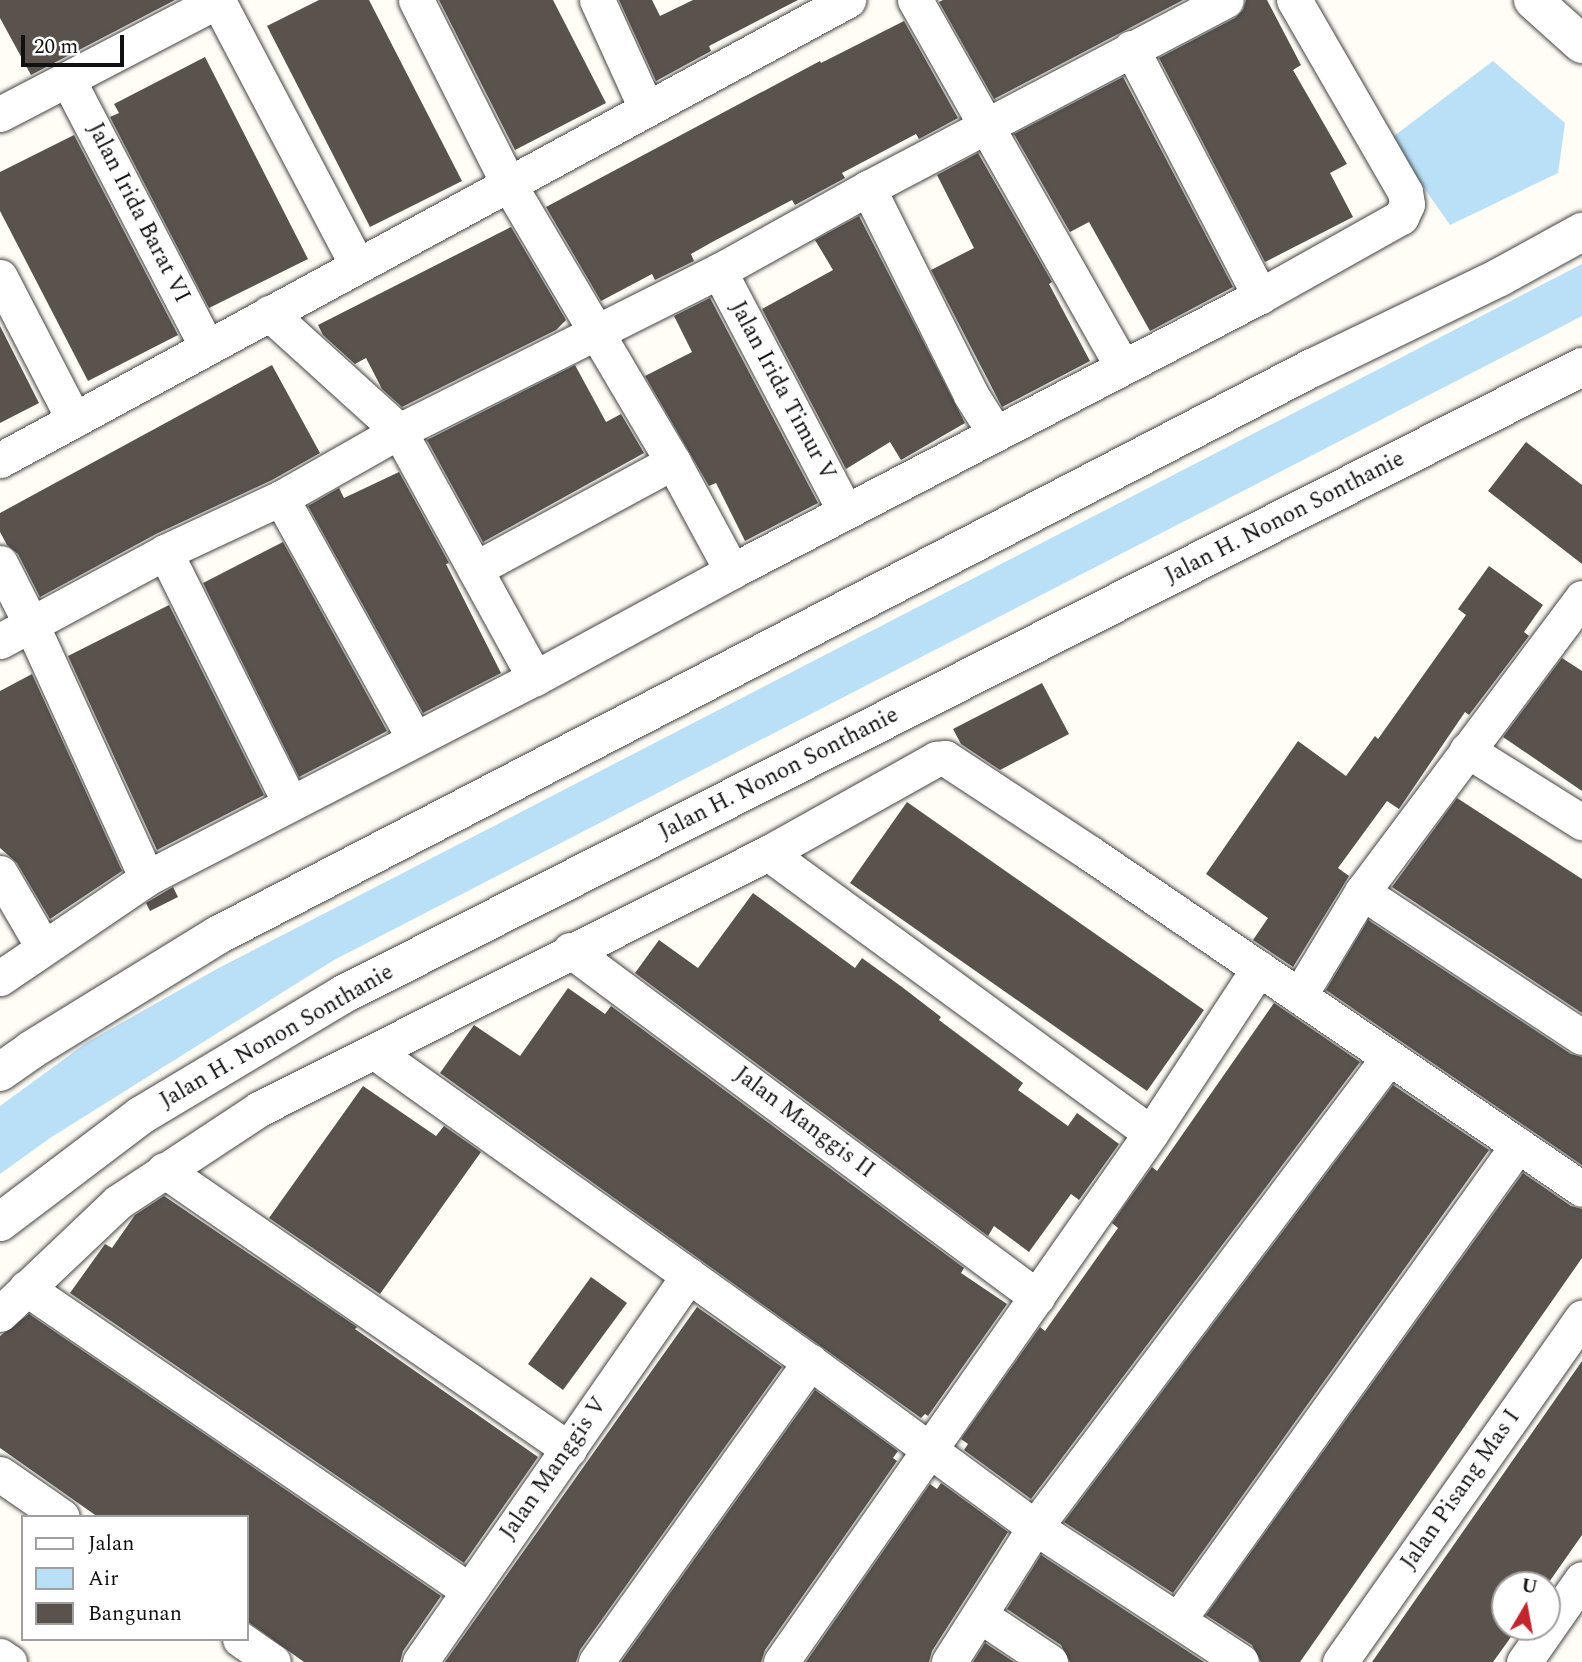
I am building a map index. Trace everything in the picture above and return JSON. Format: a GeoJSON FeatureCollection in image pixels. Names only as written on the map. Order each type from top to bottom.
{"type":"FeatureCollection","features":[{"type":"Feature","properties":{"kind":"street"},"geometry":{"type":"LineString","coordinates":[[3,106],[68,80],[218,0],[357,265]]}},
{"type":"Feature","properties":{"kind":"street"},"geometry":{"type":"LineString","coordinates":[[416,0],[508,183],[673,462],[732,571]]}},
{"type":"Feature","properties":{"kind":"street"},"geometry":{"type":"LineString","coordinates":[[597,0],[646,107]]}},
{"type":"Feature","properties":{"kind":"street"},"geometry":{"type":"LineString","coordinates":[[0,460],[646,107],[848,0]]}},
{"type":"Feature","properties":{"kind":"street"},"geometry":{"type":"LineString","coordinates":[[915,0],[1122,366]]}},
{"type":"Feature","properties":{"kind":"street"},"geometry":{"type":"LineString","coordinates":[[0,641],[165,552],[281,498],[399,431],[719,271],[868,188],[1226,0]]}},
{"type":"Feature","properties":{"kind":"street"},"geometry":{"type":"LineString","coordinates":[[0,873],[16,958],[147,878],[414,738],[535,678],[845,511],[1260,296],[1401,217],[1407,204],[1405,192],[1294,0]]}},
{"type":"Feature","properties":{"kind":"street"},"geometry":{"type":"LineString","coordinates":[[1533,0],[1582,44]]}},
{"type":"Feature","properties":{"kind":"street"},"geometry":{"type":"LineString","coordinates":[[1131,48],[1260,296]]}},
{"type":"Feature","properties":{"kind":"street","name":"Jalan Irida Barat VI"},"geometry":{"type":"LineString","coordinates":[[68,80],[207,347]]}},
{"type":"Feature","properties":{"kind":"street"},"geometry":{"type":"LineString","coordinates":[[868,188],[971,395],[995,433]]}},
{"type":"Feature","properties":{"kind":"street"},"geometry":{"type":"LineString","coordinates":[[0,1072],[31,1050],[218,935],[1300,374],[1500,277],[1582,232]]}},
{"type":"Feature","properties":{"kind":"street","name":"Jalan Irida Timur V"},"geometry":{"type":"LineString","coordinates":[[719,271],[845,511]]}},
{"type":"Feature","properties":{"kind":"street"},"geometry":{"type":"LineString","coordinates":[[0,277],[74,420]]}},
{"type":"Feature","properties":{"kind":"street"},"geometry":{"type":"LineString","coordinates":[[270,313],[399,431],[535,678]]}},
{"type":"Feature","properties":{"kind":"street","name":"Jalan H. Nonon Sonthanie"},"geometry":{"type":"LineString","coordinates":[[0,1222],[140,1116],[344,994],[1582,367]]}},
{"type":"Feature","properties":{"kind":"street"},"geometry":{"type":"LineString","coordinates":[[475,569],[673,462]]}},
{"type":"Feature","properties":{"kind":"street"},"geometry":{"type":"LineString","coordinates":[[281,498],[414,738]]}},
{"type":"Feature","properties":{"kind":"street"},"geometry":{"type":"LineString","coordinates":[[165,552],[290,803]]}},
{"type":"Feature","properties":{"kind":"street"},"geometry":{"type":"LineString","coordinates":[[0,563],[31,624],[147,878]]}},
{"type":"Feature","properties":{"kind":"street"},"geometry":{"type":"LineString","coordinates":[[1298,996],[1362,892],[1467,750],[1577,615]]}},
{"type":"Feature","properties":{"kind":"street"},"geometry":{"type":"LineString","coordinates":[[1467,750],[1582,822]]}},
{"type":"Feature","properties":{"kind":"street"},"geometry":{"type":"LineString","coordinates":[[0,1314],[118,1202],[259,1109],[570,950],[768,853],[930,762],[946,758],[1582,1189]]}},
{"type":"Feature","properties":{"kind":"street"},"geometry":{"type":"LineString","coordinates":[[768,853],[1151,1133]]}},
{"type":"Feature","properties":{"kind":"street"},"geometry":{"type":"LineString","coordinates":[[1362,892],[1582,1037]]}},
{"type":"Feature","properties":{"kind":"street","name":"Jalan Manggis II"},"geometry":{"type":"LineString","coordinates":[[570,950],[1037,1297]]}},
{"type":"Feature","properties":{"kind":"street"},"geometry":{"type":"LineString","coordinates":[[781,1662],[1151,1133],[1259,968]]}},
{"type":"Feature","properties":{"kind":"street"},"geometry":{"type":"LineString","coordinates":[[375,1052],[810,1362],[1035,1527],[1241,1662]]}},
{"type":"Feature","properties":{"kind":"street"},"geometry":{"type":"LineString","coordinates":[[949,1662],[981,1616],[1035,1527],[1389,1057]]}},
{"type":"Feature","properties":{"kind":"street"},"geometry":{"type":"LineString","coordinates":[[1178,1620],[1518,1145]]}},
{"type":"Feature","properties":{"kind":"street"},"geometry":{"type":"LineString","coordinates":[[164,1170],[569,1449]]}},
{"type":"Feature","properties":{"kind":"street","name":"Jalan Manggis V"},"geometry":{"type":"LineString","coordinates":[[420,1662],[689,1275]]}},
{"type":"Feature","properties":{"kind":"street"},"geometry":{"type":"LineString","coordinates":[[26,1288],[468,1590]]}},
{"type":"Feature","properties":{"kind":"street","name":"Jalan Pisang Mas I"},"geometry":{"type":"LineString","coordinates":[[1340,1662],[1582,1318]]}},
{"type":"Feature","properties":{"kind":"street"},"geometry":{"type":"LineString","coordinates":[[596,1662],[810,1362]]}},
{"type":"Feature","properties":{"kind":"street"},"geometry":{"type":"LineString","coordinates":[[1,1477],[59,1515]]}},
{"type":"Feature","properties":{"kind":"street"},"geometry":{"type":"LineString","coordinates":[[1524,1662],[1582,1579]]}},
{"type":"Feature","properties":{"kind":"street"},"geometry":{"type":"LineString","coordinates":[[981,1616],[1050,1662]]}},
{"type":"Feature","properties":{"kind":"street"},"geometry":{"type":"LineString","coordinates":[[243,1641],[273,1662]]}},
{"type":"Feature","properties":{"kind":"street"},"geometry":{"type":"LineString","coordinates":[[0,1656],[9,1662]]}},
{"type":"Feature","properties":{"kind":"water"},"geometry":{"type":"Polygon","coordinates":[[[1493,61],[1565,123],[1558,173],[1450,225],[1390,139],[1493,61]]]}},
{"type":"Feature","properties":{"kind":"water"},"geometry":{"type":"Polygon","coordinates":[[[1582,264],[1582,316],[334,960],[50,1138],[0,1174],[0,1106],[86,1043],[215,970],[1582,264]]]}},
{"type":"Feature","properties":{"kind":"building"},"geometry":{"type":"Polygon","coordinates":[[[0,0],[175,0],[31,75],[0,18],[0,0]]]}},
{"type":"Feature","properties":{"kind":"building"},"geometry":{"type":"Polygon","coordinates":[[[319,0],[369,0],[462,181],[370,227],[267,26],[319,0]]]}},
{"type":"Feature","properties":{"kind":"building"},"geometry":{"type":"Polygon","coordinates":[[[439,0],[553,0],[606,103],[515,150],[439,0]]]}},
{"type":"Feature","properties":{"kind":"building"},"geometry":{"type":"Polygon","coordinates":[[[619,0],[652,0],[660,16],[693,0],[798,0],[709,46],[711,51],[656,81],[619,0]]]}},
{"type":"Feature","properties":{"kind":"building"},"geometry":{"type":"Polygon","coordinates":[[[1183,0],[994,99],[939,2],[1183,0]]]}},
{"type":"Feature","properties":{"kind":"building"},"geometry":{"type":"Polygon","coordinates":[[[1246,0],[1267,0],[1301,65],[1293,70],[1347,164],[1330,173],[1353,217],[1265,262],[1159,58],[1235,18],[1243,10],[1246,0]]]}},
{"type":"Feature","properties":{"kind":"building"},"geometry":{"type":"Polygon","coordinates":[[[904,21],[958,118],[919,139],[916,134],[842,173],[845,178],[795,205],[792,200],[714,241],[691,254],[694,261],[655,280],[652,274],[601,301],[546,207],[820,61],[821,63],[904,21]]]}},
{"type":"Feature","properties":{"kind":"building"},"geometry":{"type":"Polygon","coordinates":[[[205,57],[308,259],[209,308],[110,117],[119,113],[114,104],[205,57]]]}},
{"type":"Feature","properties":{"kind":"building"},"geometry":{"type":"Polygon","coordinates":[[[1123,77],[1233,287],[1150,331],[1089,222],[1070,232],[1014,134],[1123,77]]]}},
{"type":"Feature","properties":{"kind":"building"},"geometry":{"type":"Polygon","coordinates":[[[74,135],[178,335],[88,381],[0,211],[0,172],[74,135]]]}},
{"type":"Feature","properties":{"kind":"building"},"geometry":{"type":"Polygon","coordinates":[[[978,153],[1052,282],[1049,284],[1090,361],[1002,407],[931,270],[974,248],[937,175],[978,153]]]}},
{"type":"Feature","properties":{"kind":"building"},"geometry":{"type":"Polygon","coordinates":[[[859,216],[965,423],[901,460],[890,442],[846,469],[762,309],[833,270],[815,240],[859,216]]]}},
{"type":"Feature","properties":{"kind":"building"},"geometry":{"type":"Polygon","coordinates":[[[511,227],[566,320],[556,330],[402,407],[382,389],[366,358],[355,364],[323,335],[318,325],[511,227]]]}},
{"type":"Feature","properties":{"kind":"building"},"geometry":{"type":"Polygon","coordinates":[[[710,298],[818,503],[745,541],[716,483],[709,486],[645,376],[692,352],[674,316],[710,298]]]}},
{"type":"Feature","properties":{"kind":"building"},"geometry":{"type":"Polygon","coordinates":[[[0,326],[39,403],[0,423],[0,326]]]}},
{"type":"Feature","properties":{"kind":"building"},"geometry":{"type":"Polygon","coordinates":[[[272,365],[320,453],[272,480],[156,534],[40,597],[18,554],[7,545],[0,532],[0,513],[272,365]]]}},
{"type":"Feature","properties":{"kind":"building"},"geometry":{"type":"Polygon","coordinates":[[[575,365],[606,422],[621,414],[644,453],[483,542],[427,440],[575,365]]]}},
{"type":"Feature","properties":{"kind":"building"},"geometry":{"type":"Polygon","coordinates":[[[1526,442],[1582,485],[1582,564],[1488,491],[1526,442]]]}},
{"type":"Feature","properties":{"kind":"building"},"geometry":{"type":"Polygon","coordinates":[[[399,472],[449,563],[446,564],[501,673],[423,713],[308,506],[339,488],[344,498],[399,472]]]}},
{"type":"Feature","properties":{"kind":"building"},"geometry":{"type":"Polygon","coordinates":[[[283,542],[387,731],[299,777],[203,583],[283,542]]]}},
{"type":"Feature","properties":{"kind":"building"},"geometry":{"type":"Polygon","coordinates":[[[1489,566],[1543,605],[1524,632],[1529,636],[1469,715],[1465,712],[1399,809],[1387,801],[1338,868],[1349,876],[1293,967],[1253,940],[1268,918],[1206,874],[1298,741],[1346,776],[1375,736],[1378,739],[1466,615],[1458,609],[1489,566]]]}},
{"type":"Feature","properties":{"kind":"building"},"geometry":{"type":"Polygon","coordinates":[[[169,605],[264,795],[157,850],[68,656],[169,605]]]}},
{"type":"Feature","properties":{"kind":"building"},"geometry":{"type":"Polygon","coordinates":[[[1562,658],[1582,671],[1582,791],[1503,737],[1562,658]]]}},
{"type":"Feature","properties":{"kind":"building"},"geometry":{"type":"Polygon","coordinates":[[[32,674],[122,871],[50,919],[17,863],[0,848],[0,691],[32,674]]]}},
{"type":"Feature","properties":{"kind":"building"},"geometry":{"type":"Polygon","coordinates":[[[1042,683],[1069,734],[1000,770],[961,744],[953,729],[1042,683]]]}},
{"type":"Feature","properties":{"kind":"building"},"geometry":{"type":"Polygon","coordinates":[[[1457,798],[1582,879],[1582,1013],[1392,887],[1457,798]]]}},
{"type":"Feature","properties":{"kind":"building"},"geometry":{"type":"Polygon","coordinates":[[[907,802],[1204,1010],[1147,1091],[850,883],[907,802]]]}},
{"type":"Feature","properties":{"kind":"building"},"geometry":{"type":"Polygon","coordinates":[[[173,887],[178,897],[150,911],[146,903],[173,887]]]}},
{"type":"Feature","properties":{"kind":"building"},"geometry":{"type":"Polygon","coordinates":[[[753,893],[855,968],[862,958],[902,987],[941,1017],[939,1020],[1023,1083],[1018,1090],[1068,1126],[1077,1113],[1119,1144],[1079,1200],[1071,1194],[1029,1252],[994,1226],[988,1236],[635,973],[659,940],[698,968],[753,893]]]}},
{"type":"Feature","properties":{"kind":"building"},"geometry":{"type":"Polygon","coordinates":[[[1368,920],[1571,1054],[1582,1057],[1582,1165],[1326,990],[1368,920]]]}},
{"type":"Feature","properties":{"kind":"building"},"geometry":{"type":"Polygon","coordinates":[[[568,988],[605,1014],[611,1006],[964,1268],[961,1273],[1007,1304],[928,1416],[925,1414],[921,1418],[440,1073],[474,1025],[520,1056],[568,988]]]}},
{"type":"Feature","properties":{"kind":"building"},"geometry":{"type":"Polygon","coordinates":[[[1274,1003],[1360,1062],[1031,1499],[964,1450],[968,1444],[961,1439],[1040,1327],[1045,1331],[1118,1228],[1112,1223],[1152,1167],[1157,1171],[1274,1003]]]}},
{"type":"Feature","properties":{"kind":"building"},"geometry":{"type":"Polygon","coordinates":[[[1393,1085],[1489,1150],[1173,1593],[1064,1522],[1393,1085]]]}},
{"type":"Feature","properties":{"kind":"building"},"geometry":{"type":"Polygon","coordinates":[[[363,1086],[436,1136],[444,1126],[481,1152],[380,1294],[269,1218],[363,1086]]]}},
{"type":"Feature","properties":{"kind":"building"},"geometry":{"type":"Polygon","coordinates":[[[1523,1173],[1571,1206],[1582,1209],[1582,1258],[1300,1662],[1261,1662],[1252,1645],[1206,1615],[1523,1173]]]}},
{"type":"Feature","properties":{"kind":"building"},"geometry":{"type":"Polygon","coordinates":[[[164,1196],[357,1327],[355,1329],[538,1457],[464,1563],[70,1293],[105,1244],[112,1248],[135,1215],[164,1196]]]}},
{"type":"Feature","properties":{"kind":"building"},"geometry":{"type":"Polygon","coordinates":[[[591,1277],[627,1303],[563,1390],[528,1364],[591,1277]]]}},
{"type":"Feature","properties":{"kind":"building"},"geometry":{"type":"Polygon","coordinates":[[[697,1307],[782,1367],[580,1650],[576,1662],[445,1662],[697,1307]]]}},
{"type":"Feature","properties":{"kind":"building"},"geometry":{"type":"Polygon","coordinates":[[[29,1314],[441,1596],[403,1651],[400,1662],[304,1662],[248,1622],[248,1515],[95,1515],[0,1448],[0,1336],[29,1314]]]}},
{"type":"Feature","properties":{"kind":"building"},"geometry":{"type":"Polygon","coordinates":[[[1582,1361],[1582,1535],[1557,1571],[1491,1571],[1491,1641],[1508,1641],[1493,1662],[1372,1662],[1582,1361]]]}},
{"type":"Feature","properties":{"kind":"building"},"geometry":{"type":"Polygon","coordinates":[[[815,1390],[898,1451],[893,1458],[897,1461],[765,1650],[761,1662],[621,1662],[815,1390]]]}},
{"type":"Feature","properties":{"kind":"building"},"geometry":{"type":"Polygon","coordinates":[[[941,1483],[1008,1532],[932,1651],[929,1662],[806,1662],[930,1484],[937,1489],[941,1483]]]}},
{"type":"Feature","properties":{"kind":"building"},"geometry":{"type":"Polygon","coordinates":[[[1041,1555],[1204,1662],[1070,1662],[1061,1645],[1007,1609],[1041,1555]]]}},
{"type":"Feature","properties":{"kind":"building"},"geometry":{"type":"Polygon","coordinates":[[[985,1643],[1014,1662],[973,1662],[985,1643]]]}}]}
